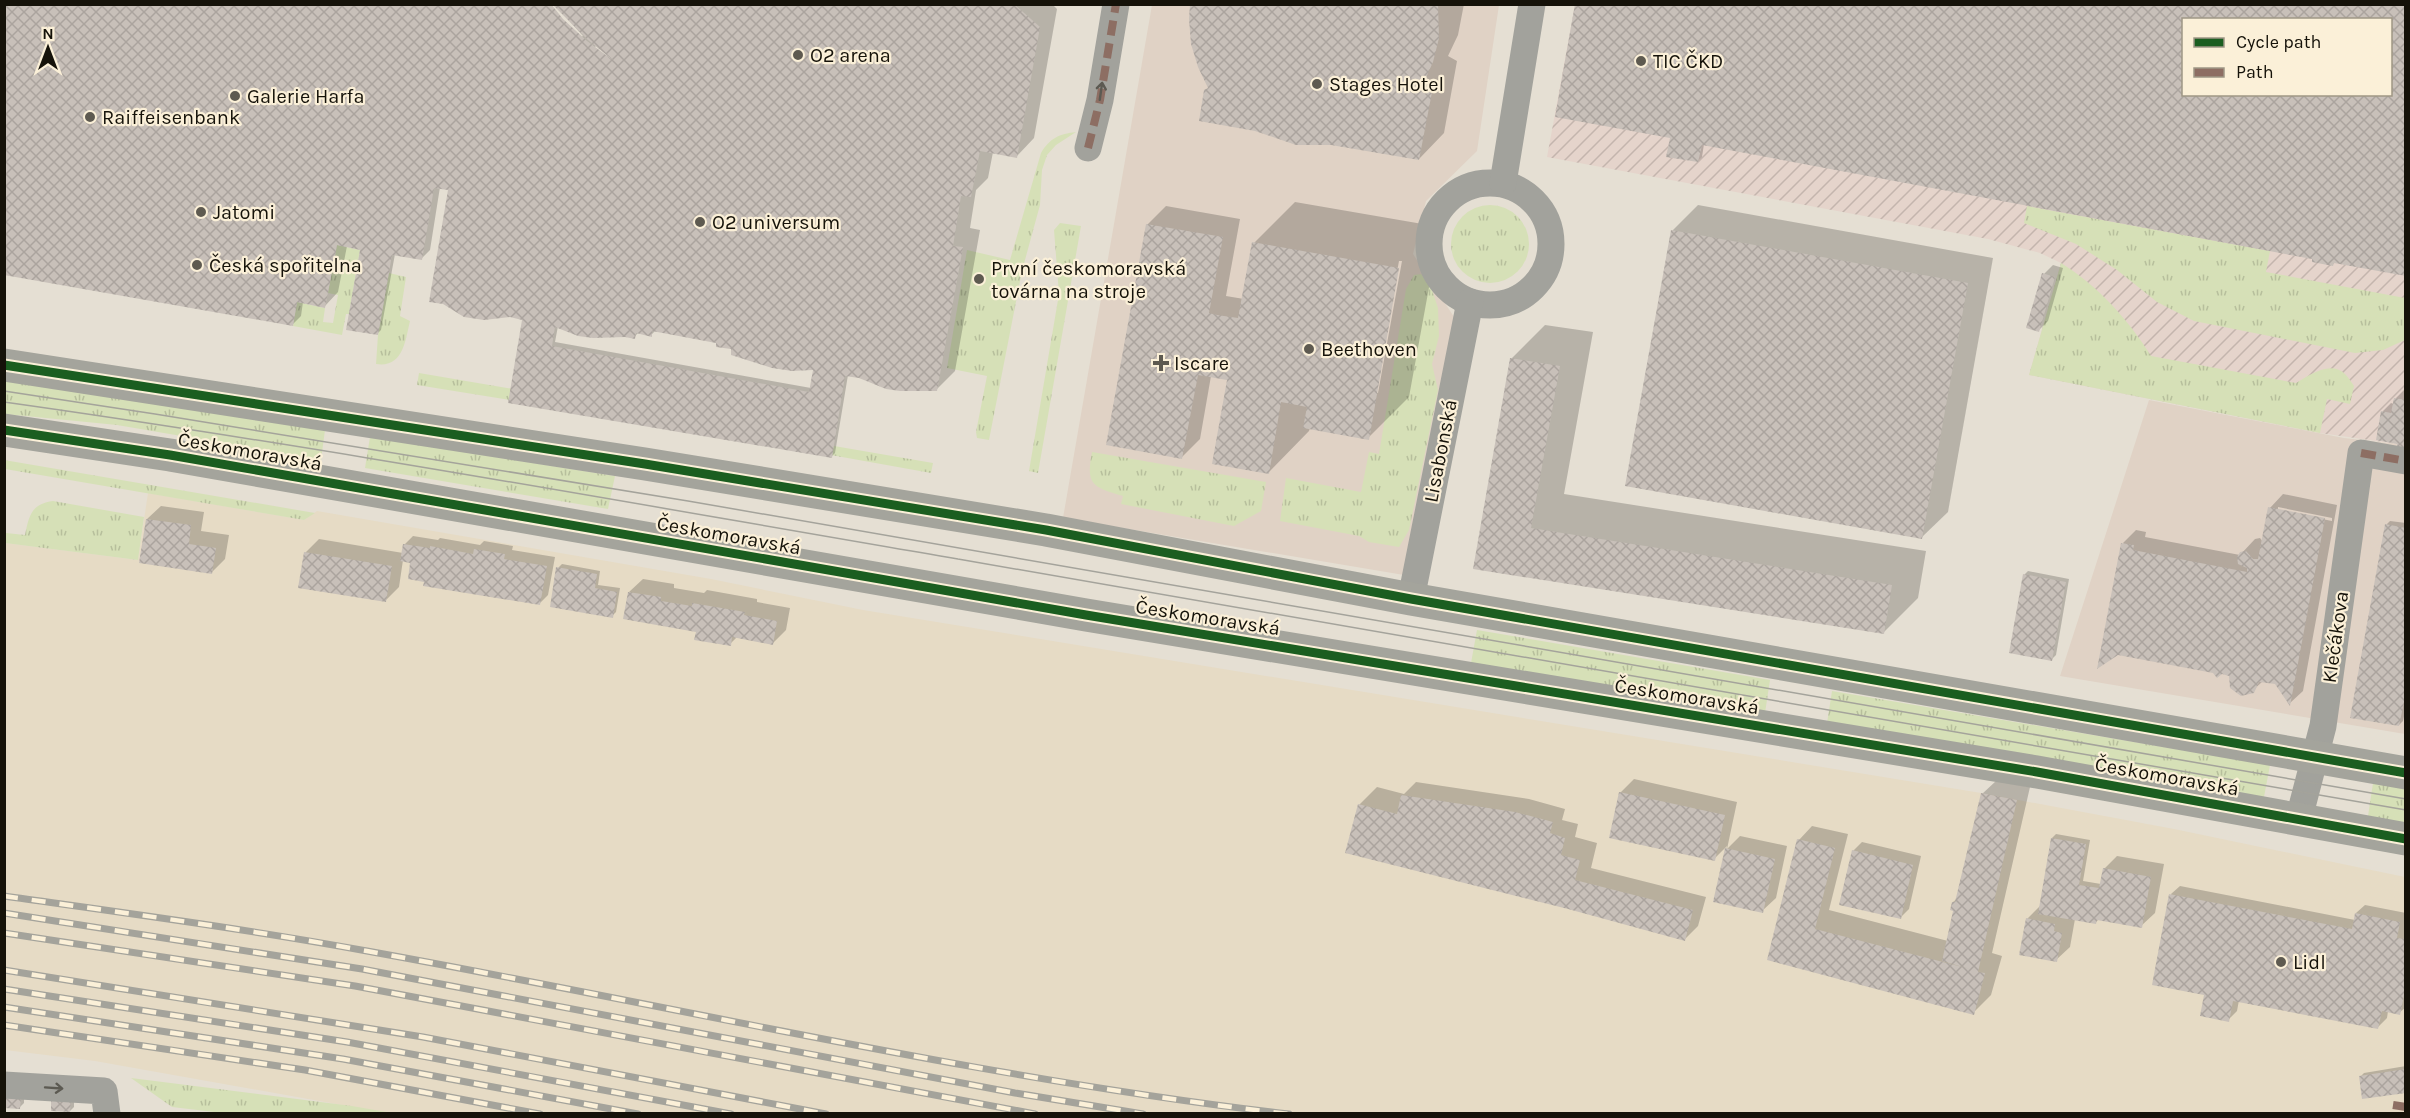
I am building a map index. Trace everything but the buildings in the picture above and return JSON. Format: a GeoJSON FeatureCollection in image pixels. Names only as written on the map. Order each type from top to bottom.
{"type":"FeatureCollection","features":[{"type":"Feature","properties":{"kind":"main road"},"geometry":{"type":"LineString","coordinates":[[4,365],[645,464],[1046,530],[1411,599],[2406,773]]}},
{"type":"Feature","properties":{"kind":"main road","name":"Českomoravská"},"geometry":{"type":"LineString","coordinates":[[4,430],[170,455],[1063,611],[2037,772],[2406,839]]}},
{"type":"Feature","properties":{"kind":"street"},"geometry":{"type":"LineString","coordinates":[[1088,148],[1100,100],[1116,4]]}},
{"type":"Feature","properties":{"kind":"street"},"geometry":{"type":"LineString","coordinates":[[1503,183],[1532,4]]}},
{"type":"Feature","properties":{"kind":"street"},"geometry":{"type":"LineString","coordinates":[[1484,182],[1503,183],[1520,189],[1534,200],[1545,214],[1551,231],[1552,249],[1548,267],[1538,283],[1524,295],[1507,303],[1488,306],[1470,302],[1454,294],[1441,281],[1432,266],[1428,249],[1430,231],[1436,213],[1449,198],[1465,187],[1484,182]]}},
{"type":"Feature","properties":{"kind":"street","name":"Lisabonská"},"geometry":{"type":"LineString","coordinates":[[1411,599],[1470,302]]}},
{"type":"Feature","properties":{"kind":"street","name":"Klečákova"},"geometry":{"type":"LineString","coordinates":[[2299,818],[2323,726],[2361,453],[2406,461]]}},
{"type":"Feature","properties":{"kind":"street"},"geometry":{"type":"LineString","coordinates":[[4,1085],[106,1102]]}},
{"type":"Feature","properties":{"kind":"shaded area"},"geometry":{"type":"Polygon","coordinates":[[[1152,5],[1499,5],[1477,151],[1426,201],[1413,254],[1454,317],[1404,575],[1063,518],[1152,5]]]}},
{"type":"Feature","properties":{"kind":"shaded area"},"geometry":{"type":"Polygon","coordinates":[[[1575,5],[2405,5],[2405,450],[2397,444],[2320,433],[2029,375],[2061,263],[2040,253],[1988,239],[1547,157],[1575,5]]]}},
{"type":"Feature","properties":{"kind":"shaded area"},"geometry":{"type":"Polygon","coordinates":[[[2149,400],[2344,438],[2397,444],[2405,450],[2405,734],[2060,676],[2149,400]]]}},
{"type":"Feature","properties":{"kind":"shaded area"},"geometry":{"type":"Polygon","coordinates":[[[148,493],[304,520],[317,511],[711,579],[863,610],[1981,793],[2174,829],[2405,877],[2405,1113],[392,1114],[95,1061],[5,1050],[5,543],[138,560],[148,493]]]}},
{"type":"Feature","properties":{"kind":"green space"},"geometry":{"type":"Polygon","coordinates":[[[1076,132],[1056,145],[1047,155],[1042,170],[1040,205],[1022,271],[989,440],[977,438],[976,432],[987,376],[947,368],[967,250],[1010,260],[1041,153],[1056,138],[1076,132]]]}},
{"type":"Feature","properties":{"kind":"green space"},"geometry":{"type":"Polygon","coordinates":[[[1490,205],[1505,208],[1518,216],[1526,229],[1529,244],[1526,259],[1518,272],[1505,280],[1490,283],[1475,280],[1462,272],[1454,259],[1451,244],[1454,229],[1462,216],[1475,208],[1490,205]]]}},
{"type":"Feature","properties":{"kind":"green space"},"geometry":{"type":"Polygon","coordinates":[[[2027,206],[2270,251],[2266,272],[2405,298],[2405,340],[2383,350],[2355,353],[2194,321],[2157,302],[2117,270],[2076,244],[2024,223],[2027,206]]]}},
{"type":"Feature","properties":{"kind":"green space"},"geometry":{"type":"Polygon","coordinates":[[[1060,223],[1081,226],[1038,473],[1029,471],[1059,294],[1054,230],[1060,223]]]}},
{"type":"Feature","properties":{"kind":"green space"},"geometry":{"type":"Polygon","coordinates":[[[337,245],[360,250],[349,314],[346,314],[342,335],[293,326],[297,302],[325,308],[323,322],[333,323],[338,295],[328,293],[337,245]]]}},
{"type":"Feature","properties":{"kind":"green space"},"geometry":{"type":"Polygon","coordinates":[[[2061,263],[2075,272],[2111,304],[2151,356],[2296,383],[2320,370],[2333,368],[2345,374],[2354,386],[2350,404],[2327,399],[2320,433],[2029,375],[2061,263]]]}},
{"type":"Feature","properties":{"kind":"green space"},"geometry":{"type":"Polygon","coordinates":[[[389,273],[406,277],[400,316],[410,321],[404,345],[397,358],[385,364],[376,364],[378,335],[389,273]]]}},
{"type":"Feature","properties":{"kind":"green space"},"geometry":{"type":"Polygon","coordinates":[[[1421,274],[1430,284],[1438,308],[1439,336],[1432,364],[1438,390],[1409,530],[1399,547],[1369,542],[1359,536],[1280,521],[1286,478],[1361,492],[1369,452],[1379,454],[1406,289],[1414,275],[1421,274]]]}},
{"type":"Feature","properties":{"kind":"green space"},"geometry":{"type":"Polygon","coordinates":[[[419,373],[549,395],[547,406],[417,385],[419,373]]]}},
{"type":"Feature","properties":{"kind":"green space"},"geometry":{"type":"Polygon","coordinates":[[[4,381],[325,430],[321,460],[117,425],[5,414],[4,381]]]}},
{"type":"Feature","properties":{"kind":"green space"},"geometry":{"type":"Polygon","coordinates":[[[370,437],[615,476],[608,509],[365,468],[370,437]]]}},
{"type":"Feature","properties":{"kind":"green space"},"geometry":{"type":"Polygon","coordinates":[[[805,441],[933,463],[931,473],[803,450],[805,441]]]}},
{"type":"Feature","properties":{"kind":"green space"},"geometry":{"type":"Polygon","coordinates":[[[1092,452],[1266,482],[1261,511],[1234,526],[1121,504],[1123,496],[1104,490],[1093,483],[1090,471],[1092,452]]]}},
{"type":"Feature","properties":{"kind":"green space"},"geometry":{"type":"Polygon","coordinates":[[[4,460],[315,513],[304,520],[5,469],[4,460]]]}},
{"type":"Feature","properties":{"kind":"green space"},"geometry":{"type":"Polygon","coordinates":[[[53,501],[144,517],[138,560],[5,543],[5,530],[6,533],[25,535],[32,512],[40,505],[53,501]]]}},
{"type":"Feature","properties":{"kind":"green space"},"geometry":{"type":"Polygon","coordinates":[[[1477,630],[1770,680],[1765,713],[1471,663],[1477,630]]]}},
{"type":"Feature","properties":{"kind":"green space"},"geometry":{"type":"Polygon","coordinates":[[[1832,691],[2270,765],[2264,797],[1827,723],[1832,691]]]}},
{"type":"Feature","properties":{"kind":"green space"},"geometry":{"type":"Polygon","coordinates":[[[2373,783],[2405,789],[2405,823],[2368,816],[2373,783]]]}},
{"type":"Feature","properties":{"kind":"green space"},"geometry":{"type":"Polygon","coordinates":[[[131,1078],[392,1113],[231,1114],[172,1107],[131,1078]]]}},
{"type":"Feature","properties":{"kind":"tram line"},"geometry":{"type":"LineString","coordinates":[[4,391],[688,501],[2406,799]]}},
{"type":"Feature","properties":{"kind":"tram line"},"geometry":{"type":"LineString","coordinates":[[4,402],[124,419],[482,477],[2406,810]]}},
{"type":"Feature","properties":{"kind":"railway"},"geometry":{"type":"LineString","coordinates":[[4,896],[322,943],[942,1061],[1173,1099],[1289,1114]]}},
{"type":"Feature","properties":{"kind":"railway"},"geometry":{"type":"LineString","coordinates":[[4,913],[362,969],[1015,1093],[1143,1114]]}},
{"type":"Feature","properties":{"kind":"railway"},"geometry":{"type":"LineString","coordinates":[[4,933],[355,986],[1035,1114]]}},
{"type":"Feature","properties":{"kind":"railway"},"geometry":{"type":"LineString","coordinates":[[4,970],[423,1037],[826,1114]]}},
{"type":"Feature","properties":{"kind":"railway"},"geometry":{"type":"LineString","coordinates":[[4,989],[347,1042],[731,1114]]}},
{"type":"Feature","properties":{"kind":"railway"},"geometry":{"type":"LineString","coordinates":[[4,1007],[343,1059],[638,1114]]}},
{"type":"Feature","properties":{"kind":"railway"},"geometry":{"type":"LineString","coordinates":[[4,1025],[305,1070],[540,1114]]}},
{"type":"Feature","properties":{"kind":"marked path"},"geometry":{"type":"LineString","coordinates":[[1088,148],[1100,100],[1116,4]]}},
{"type":"Feature","properties":{"kind":"marked path"},"geometry":{"type":"LineString","coordinates":[[2361,453],[2406,461]]}},
{"type":"Feature","properties":{"kind":"marked path"},"geometry":{"type":"LineString","coordinates":[[2393,1105],[2406,1107]]}},
{"type":"Feature","properties":{"kind":"cycle path"},"geometry":{"type":"LineString","coordinates":[[4,365],[645,464],[1046,530],[1411,599],[2406,773]]}},
{"type":"Feature","properties":{"kind":"cycle path"},"geometry":{"type":"LineString","coordinates":[[4,430],[170,455],[1086,615],[2037,772],[2406,839]]}},
{"type":"Feature","properties":{"kind":"place","name":"O2 arena"},"geometry":{"type":"Point","coordinates":[798,55]}},
{"type":"Feature","properties":{"kind":"place","name":"TIC ČKD"},"geometry":{"type":"Point","coordinates":[1641,61]}},
{"type":"Feature","properties":{"kind":"place","name":"Stages Hotel"},"geometry":{"type":"Point","coordinates":[1317,84]}},
{"type":"Feature","properties":{"kind":"place","name":"Galerie Harfa"},"geometry":{"type":"Point","coordinates":[235,96]}},
{"type":"Feature","properties":{"kind":"place","name":"Raiffeisenbank"},"geometry":{"type":"Point","coordinates":[90,117]}},
{"type":"Feature","properties":{"kind":"place","name":"Jatomi"},"geometry":{"type":"Point","coordinates":[201,212]}},
{"type":"Feature","properties":{"kind":"place","name":"O2 universum"},"geometry":{"type":"Point","coordinates":[700,222]}},
{"type":"Feature","properties":{"kind":"place","name":"Česká spořitelna"},"geometry":{"type":"Point","coordinates":[197,265]}},
{"type":"Feature","properties":{"kind":"place","name":"První českomoravská továrna na stroje"},"geometry":{"type":"Point","coordinates":[979,279]}},
{"type":"Feature","properties":{"kind":"place","name":"Beethoven"},"geometry":{"type":"Point","coordinates":[1309,349]}},
{"type":"Feature","properties":{"kind":"place","name":"Iscare"},"geometry":{"type":"Point","coordinates":[1161,363]}},
{"type":"Feature","properties":{"kind":"place","name":"Lidl"},"geometry":{"type":"Point","coordinates":[2281,962]}}]}
